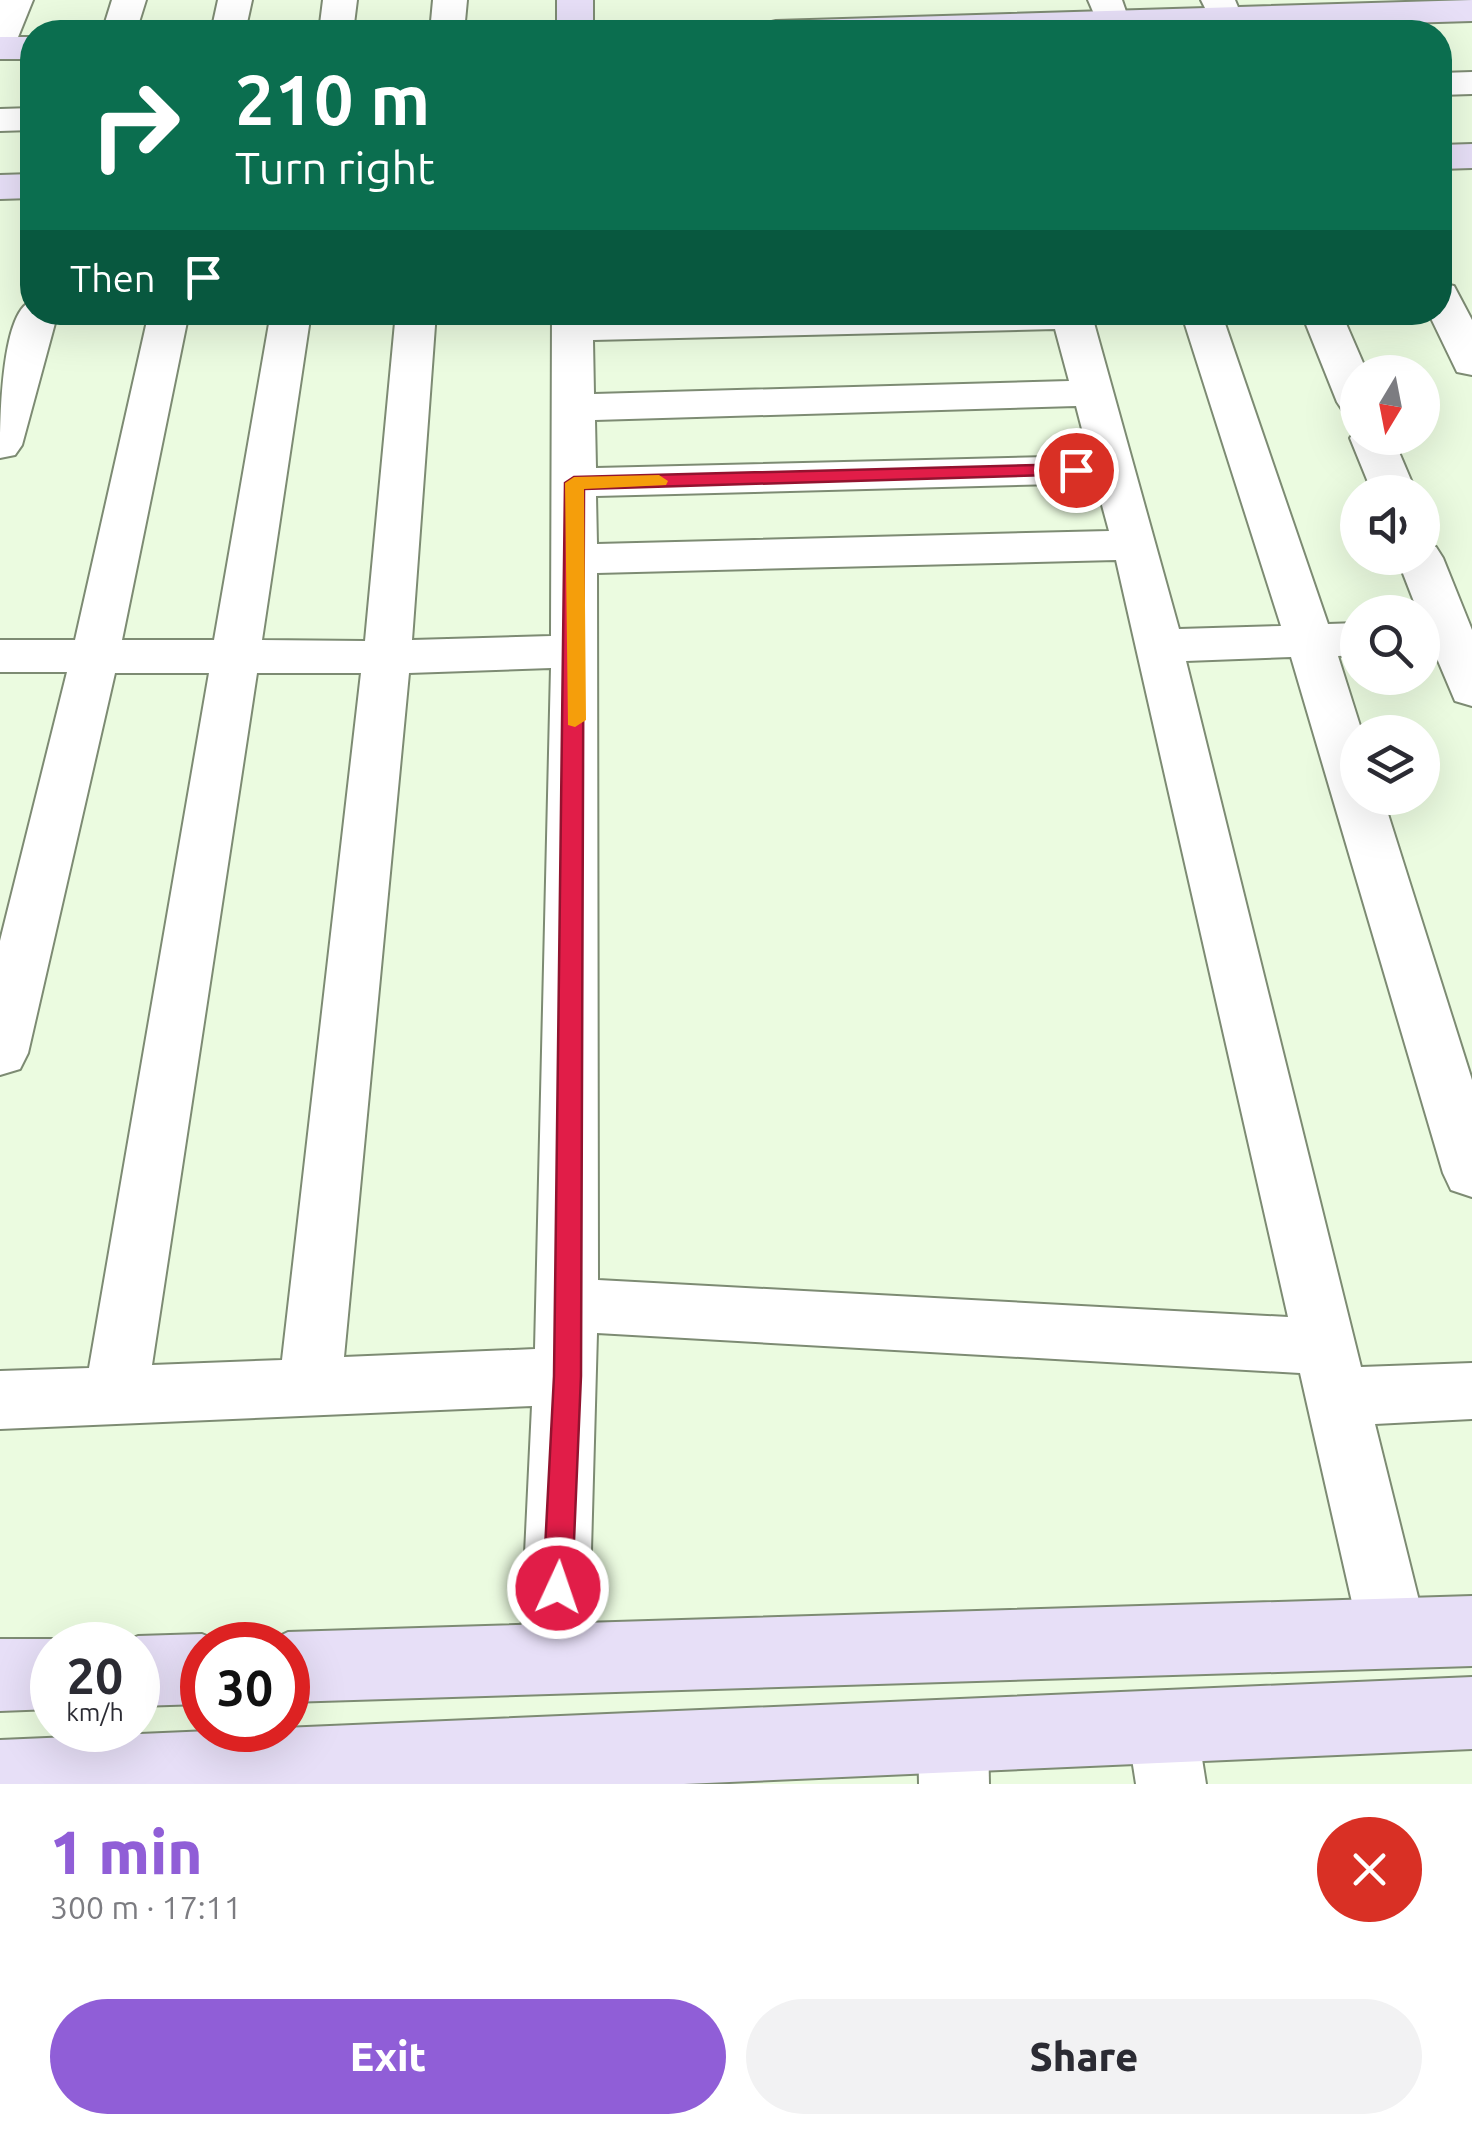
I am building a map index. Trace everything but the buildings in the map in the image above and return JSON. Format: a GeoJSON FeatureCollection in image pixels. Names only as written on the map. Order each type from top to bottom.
{"type":"FeatureCollection","features":[{"type":"Feature","properties":{"kind":"street"},"geometry":{"type":"LineString","coordinates":[[0,47],[16,0]]}},
{"type":"Feature","properties":{"kind":"street"},"geometry":{"type":"LineString","coordinates":[[993,20],[1109,12],[1447,7]]}},
{"type":"Feature","properties":{"kind":"street"},"geometry":{"type":"LineString","coordinates":[[1452,320],[1472,362]]}},
{"type":"Feature","properties":{"kind":"street"},"geometry":{"type":"LineString","coordinates":[[0,445],[34,325]]}},
{"type":"Feature","properties":{"kind":"street"},"geometry":{"type":"LineString","coordinates":[[0,1053],[94,655],[166,325]]}},
{"type":"Feature","properties":{"kind":"street"},"geometry":{"type":"LineString","coordinates":[[116,1395],[288,325]]}},
{"type":"Feature","properties":{"kind":"street"},"geometry":{"type":"LineString","coordinates":[[310,1386],[387,657],[415,325]]}},
{"type":"Feature","properties":{"kind":"street"},"geometry":{"type":"LineString","coordinates":[[554,1659],[568,1376],[576,651],[572,325]]}},
{"type":"Feature","properties":{"kind":"street"},"geometry":{"type":"LineString","coordinates":[[1074,325],[1160,646],[1393,1633]]}},
{"type":"Feature","properties":{"kind":"street"},"geometry":{"type":"LineString","coordinates":[[1205,325],[1334,640],[1472,1173]]}},
{"type":"Feature","properties":{"kind":"street"},"geometry":{"type":"LineString","coordinates":[[1326,325],[1340,358]]}},
{"type":"Feature","properties":{"kind":"street"},"geometry":{"type":"LineString","coordinates":[[573,408],[1094,393]]}},
{"type":"Feature","properties":{"kind":"street"},"geometry":{"type":"LineString","coordinates":[[574,483],[1114,469]]}},
{"type":"Feature","properties":{"kind":"street"},"geometry":{"type":"LineString","coordinates":[[576,559],[1135,544]]}},
{"type":"Feature","properties":{"kind":"street"},"geometry":{"type":"LineString","coordinates":[[1426,575],[1472,688]]}},
{"type":"Feature","properties":{"kind":"street"},"geometry":{"type":"LineString","coordinates":[[1160,646],[1334,640]]}},
{"type":"Feature","properties":{"kind":"street"},"geometry":{"type":"LineString","coordinates":[[0,656],[387,657],[576,651]]}},
{"type":"Feature","properties":{"kind":"street"},"geometry":{"type":"LineString","coordinates":[[568,1305],[1330,1372],[1472,1391]]}},
{"type":"Feature","properties":{"kind":"street"},"geometry":{"type":"LineString","coordinates":[[0,1400],[568,1376]]}},
{"type":"Feature","properties":{"kind":"street"},"geometry":{"type":"LineString","coordinates":[[310,1666],[1472,1631]]}},
{"type":"Feature","properties":{"kind":"street"},"geometry":{"type":"LineString","coordinates":[[0,1676],[30,1675]]}},
{"type":"Feature","properties":{"kind":"street"},"geometry":{"type":"LineString","coordinates":[[0,1776],[130,1777],[1167,1755],[1472,1713]]}},
{"type":"Feature","properties":{"kind":"slow traffic"},"geometry":{"type":"LineString","coordinates":[[575,720],[574,483],[659,481]]}},
{"type":"Feature","properties":{"kind":"route"},"geometry":{"type":"LineString","coordinates":[[558,1588],[568,1376],[576,690],[574,483],[1076,470]]}}]}
